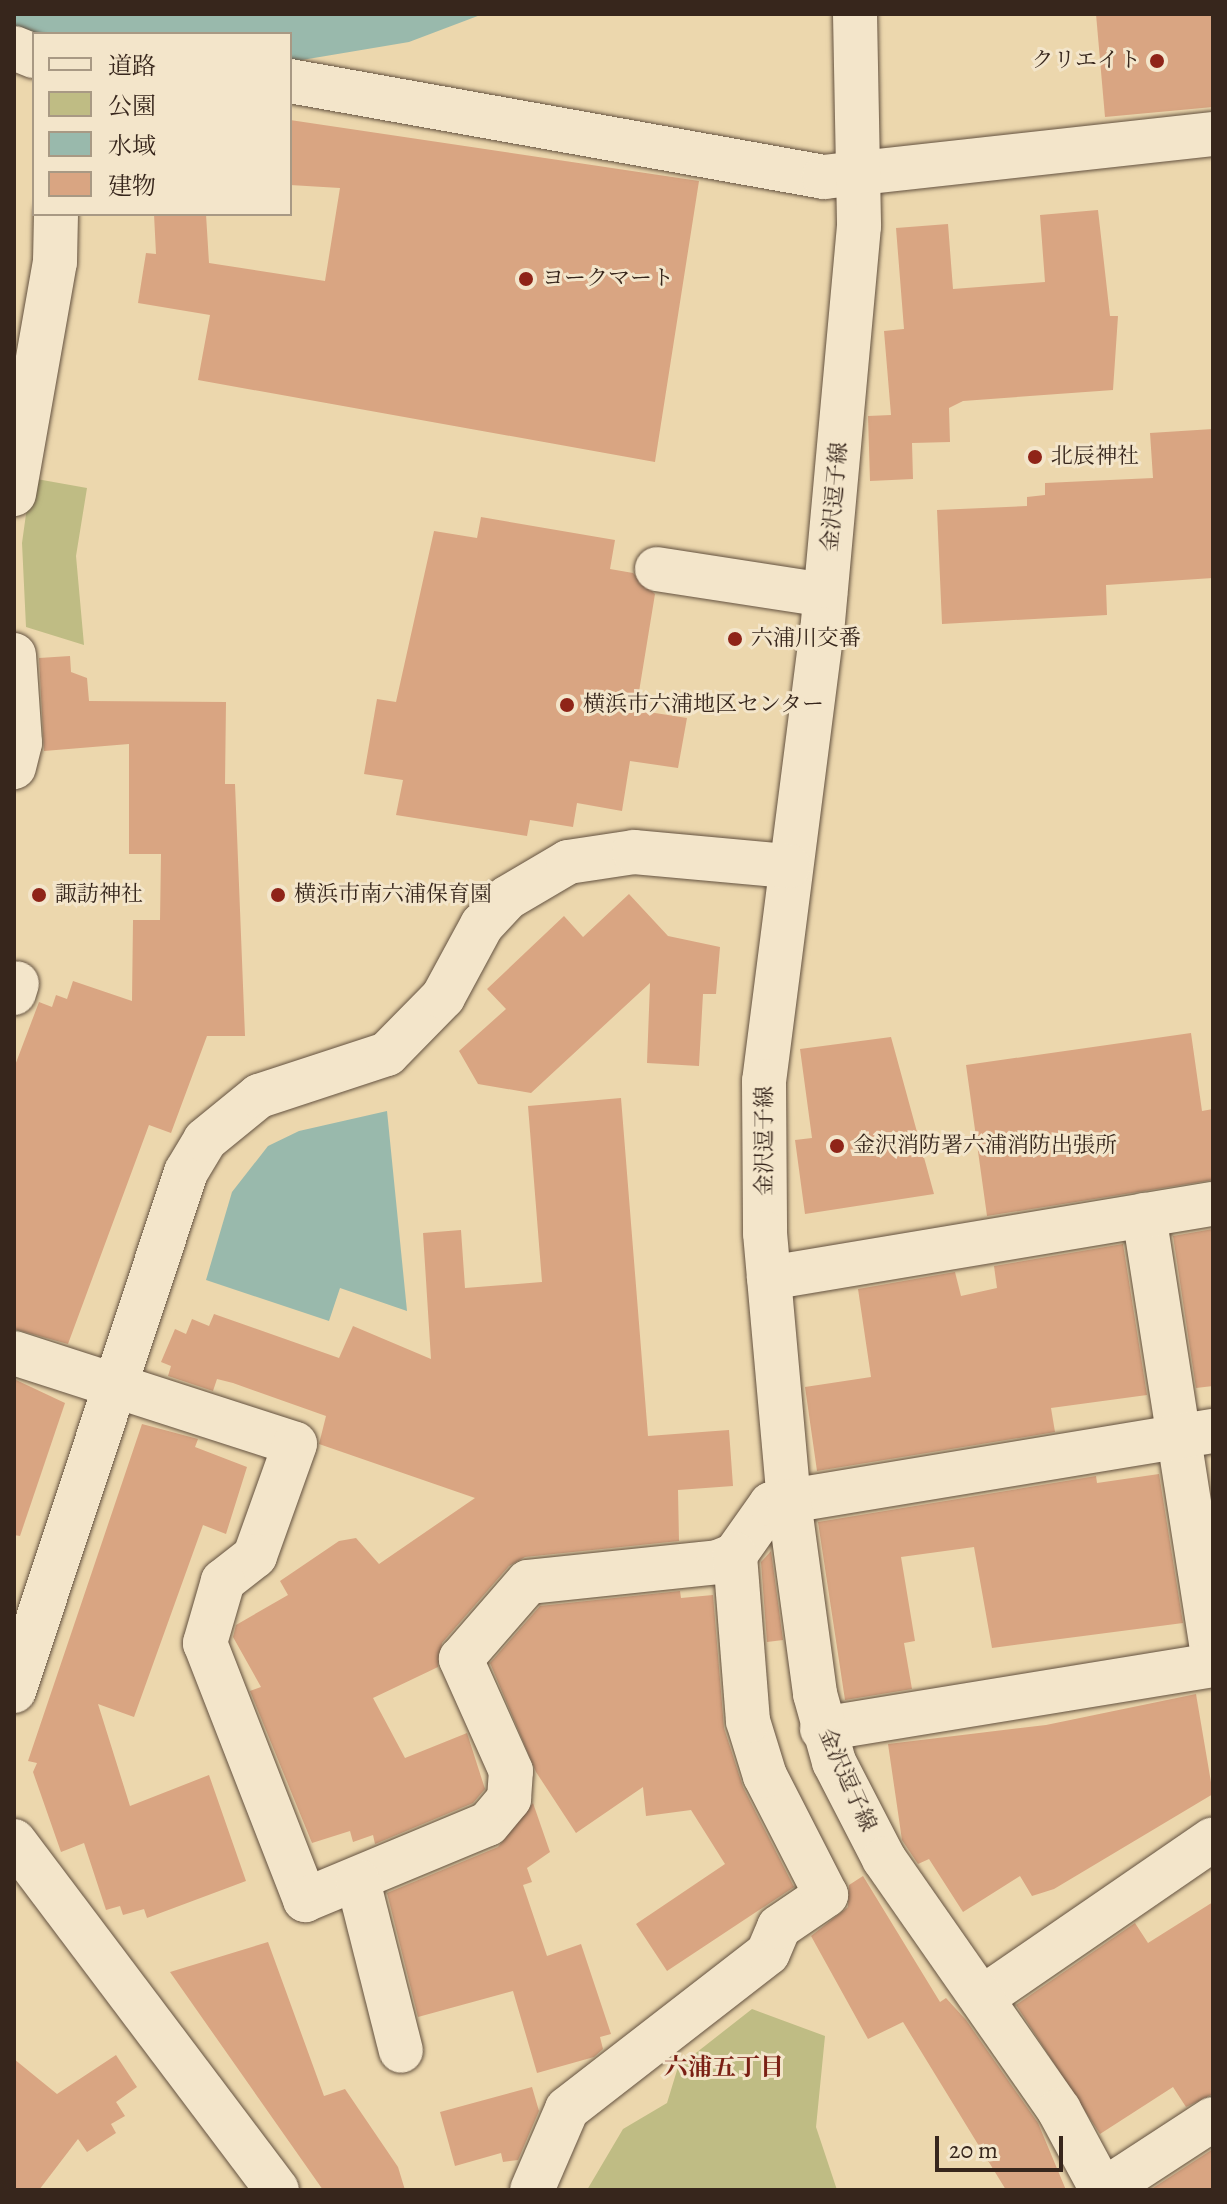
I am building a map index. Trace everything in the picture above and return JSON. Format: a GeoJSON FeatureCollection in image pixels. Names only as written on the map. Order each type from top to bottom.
{"type":"FeatureCollection","features":[{"type":"Feature","properties":{"kind":"street","name":"金沢逗子線"},"geometry":{"type":"LineString","coordinates":[[855,14],[859,171],[825,595],[788,866],[764,1081],[769,1278],[789,1501],[822,1729],[884,1859],[1059,2110],[1103,2190]]}},
{"type":"Feature","properties":{"kind":"street"},"geometry":{"type":"LineString","coordinates":[[292,81],[824,177],[1213,134]]}},
{"type":"Feature","properties":{"kind":"street"},"geometry":{"type":"LineString","coordinates":[[14,494],[55,262],[56,216]]}},
{"type":"Feature","properties":{"kind":"street"},"geometry":{"type":"LineString","coordinates":[[657,569],[825,595]]}},
{"type":"Feature","properties":{"kind":"street"},"geometry":{"type":"LineString","coordinates":[[14,655],[20,743],[14,767]]}},
{"type":"Feature","properties":{"kind":"street"},"geometry":{"type":"LineString","coordinates":[[14,1691],[186,1172],[205,1140],[259,1096],[353,1069],[418,1029],[482,925],[507,898],[545,873],[598,854],[788,866]]}},
{"type":"Feature","properties":{"kind":"street"},"geometry":{"type":"LineString","coordinates":[[769,1278],[1213,1204]]}},
{"type":"Feature","properties":{"kind":"street"},"geometry":{"type":"LineString","coordinates":[[1144,1215],[1194,1434],[1213,1655]]}},
{"type":"Feature","properties":{"kind":"street"},"geometry":{"type":"LineString","coordinates":[[14,1353],[295,1444],[255,1556],[223,1581],[205,1643],[305,1900],[358,1881],[488,1824],[509,1799],[511,1771],[461,1659],[528,1582],[735,1555]]}},
{"type":"Feature","properties":{"kind":"street"},"geometry":{"type":"LineString","coordinates":[[532,2190],[567,2109],[768,1953],[779,1927],[826,1895],[765,1776],[748,1721],[735,1555],[771,1504],[1194,1434]]}},
{"type":"Feature","properties":{"kind":"street"},"geometry":{"type":"LineString","coordinates":[[822,1729],[1213,1665]]}},
{"type":"Feature","properties":{"kind":"street"},"geometry":{"type":"LineString","coordinates":[[982,1998],[1213,1839]]}},
{"type":"Feature","properties":{"kind":"street"},"geometry":{"type":"LineString","coordinates":[[14,1841],[277,2190]]}},
{"type":"Feature","properties":{"kind":"street"},"geometry":{"type":"LineString","coordinates":[[358,1881],[401,2051]]}},
{"type":"Feature","properties":{"kind":"street"},"geometry":{"type":"LineString","coordinates":[[1103,2190],[1213,2119]]}},
{"type":"Feature","properties":{"kind":"green space"},"geometry":{"type":"Polygon","coordinates":[[[31,478],[87,488],[76,556],[84,645],[26,627],[22,543],[31,478]]]}},
{"type":"Feature","properties":{"kind":"green space"},"geometry":{"type":"Polygon","coordinates":[[[752,2009],[825,2036],[816,2127],[837,2190],[587,2190],[623,2129],[667,2103],[678,2067],[752,2009]]]}},
{"type":"Feature","properties":{"kind":"water"},"geometry":{"type":"Polygon","coordinates":[[[14,14],[483,14],[409,42],[292,62],[292,32],[14,33],[14,14]]]}},
{"type":"Feature","properties":{"kind":"water"},"geometry":{"type":"Polygon","coordinates":[[[387,1111],[407,1311],[340,1288],[329,1321],[206,1280],[232,1192],[268,1146],[299,1131],[387,1111]]]}},
{"type":"Feature","properties":{"kind":"building","name":"クリエイト"},"geometry":{"type":"Polygon","coordinates":[[[1096,14],[1213,14],[1213,107],[1105,117],[1096,14]]]}},
{"type":"Feature","properties":{"kind":"building"},"geometry":{"type":"Polygon","coordinates":[[[292,120],[699,181],[655,462],[198,380],[210,315],[138,303],[146,253],[156,254],[154,216],[206,216],[209,263],[325,281],[340,188],[292,185],[292,120]]]}},
{"type":"Feature","properties":{"kind":"building"},"geometry":{"type":"Polygon","coordinates":[[[1098,210],[1110,316],[1118,316],[1113,390],[963,401],[949,408],[950,442],[912,443],[913,479],[870,481],[868,416],[891,415],[884,331],[904,329],[896,228],[948,224],[953,289],[1045,282],[1040,215],[1098,210]]]}},
{"type":"Feature","properties":{"kind":"building"},"geometry":{"type":"Polygon","coordinates":[[[1213,429],[1213,578],[1106,585],[1107,615],[942,624],[937,510],[1027,506],[1027,497],[1045,495],[1045,483],[1153,478],[1150,433],[1213,429]]]}},
{"type":"Feature","properties":{"kind":"building"},"geometry":{"type":"Polygon","coordinates":[[[481,517],[615,540],[610,569],[633,573],[655,594],[636,710],[687,718],[678,768],[630,761],[622,811],[577,803],[573,827],[530,820],[527,836],[396,815],[403,780],[364,774],[377,699],[396,702],[434,531],[477,538],[481,517]]]}},
{"type":"Feature","properties":{"kind":"building"},"geometry":{"type":"Polygon","coordinates":[[[70,656],[71,672],[87,678],[89,701],[226,702],[225,784],[235,784],[245,1036],[207,1036],[171,1133],[149,1125],[68,1344],[14,1329],[14,1068],[39,1002],[52,1007],[56,995],[67,999],[73,981],[132,1001],[133,920],[160,920],[161,854],[129,854],[129,744],[44,751],[39,658],[70,656]]]}},
{"type":"Feature","properties":{"kind":"building"},"geometry":{"type":"Polygon","coordinates":[[[629,894],[668,936],[720,947],[716,994],[703,994],[699,1066],[647,1063],[650,983],[531,1093],[478,1084],[459,1051],[506,1009],[487,989],[564,916],[583,937],[629,894]]]}},
{"type":"Feature","properties":{"kind":"building"},"geometry":{"type":"Polygon","coordinates":[[[1191,1033],[1202,1111],[1213,1109],[1213,1180],[987,1216],[966,1065],[1191,1033]]]}},
{"type":"Feature","properties":{"kind":"building"},"geometry":{"type":"Polygon","coordinates":[[[891,1037],[934,1194],[805,1214],[795,1140],[812,1138],[800,1049],[891,1037]]]}},
{"type":"Feature","properties":{"kind":"building"},"geometry":{"type":"Polygon","coordinates":[[[621,1098],[648,1436],[729,1430],[733,1486],[678,1490],[679,1541],[525,1557],[509,1566],[442,1643],[438,1667],[373,1698],[405,1758],[467,1733],[485,1789],[473,1803],[375,1844],[373,1835],[353,1842],[350,1831],[312,1843],[250,1691],[261,1687],[233,1637],[236,1625],[288,1595],[280,1581],[339,1541],[356,1538],[379,1564],[475,1498],[319,1444],[326,1416],[217,1379],[213,1391],[168,1376],[171,1366],[161,1362],[175,1329],[186,1334],[192,1319],[209,1326],[214,1314],[339,1358],[353,1326],[431,1359],[423,1233],[461,1230],[465,1288],[542,1282],[528,1106],[621,1098]]]}},
{"type":"Feature","properties":{"kind":"building"},"geometry":{"type":"Polygon","coordinates":[[[1213,1229],[1213,1386],[1196,1388],[1173,1236],[1213,1229]]]}},
{"type":"Feature","properties":{"kind":"building"},"geometry":{"type":"Polygon","coordinates":[[[1123,1244],[1147,1395],[1051,1408],[1055,1432],[817,1471],[805,1387],[871,1377],[858,1289],[955,1272],[961,1296],[997,1288],[994,1266],[1123,1244]]]}},
{"type":"Feature","properties":{"kind":"building"},"geometry":{"type":"Polygon","coordinates":[[[14,1379],[65,1403],[20,1536],[14,1535],[14,1379]]]}},
{"type":"Feature","properties":{"kind":"building"},"geometry":{"type":"Polygon","coordinates":[[[142,1424],[198,1439],[195,1447],[247,1467],[226,1534],[203,1525],[134,1717],[98,1704],[130,1806],[209,1775],[246,1881],[147,1918],[144,1909],[123,1915],[120,1906],[106,1910],[84,1843],[61,1852],[33,1772],[37,1763],[28,1761],[142,1424]]]}},
{"type":"Feature","properties":{"kind":"building"},"geometry":{"type":"Polygon","coordinates":[[[1159,1474],[1183,1623],[992,1648],[974,1547],[901,1557],[915,1641],[904,1643],[912,1689],[845,1700],[818,1522],[1096,1476],[1097,1483],[1159,1474]]]}},
{"type":"Feature","properties":{"kind":"building"},"geometry":{"type":"Polygon","coordinates":[[[771,1551],[783,1640],[767,1642],[761,1562],[771,1551]]]}},
{"type":"Feature","properties":{"kind":"building"},"geometry":{"type":"Polygon","coordinates":[[[680,1591],[681,1598],[713,1595],[724,1728],[743,1787],[794,1887],[667,1971],[636,1924],[725,1864],[691,1810],[646,1816],[643,1787],[576,1833],[536,1772],[490,1663],[540,1606],[680,1591]]]}},
{"type":"Feature","properties":{"kind":"building"},"geometry":{"type":"Polygon","coordinates":[[[1196,1694],[1213,1794],[1054,1889],[1032,1896],[1020,1876],[963,1912],[929,1859],[918,1864],[902,1840],[888,1744],[1046,1725],[1196,1694]]]}},
{"type":"Feature","properties":{"kind":"building"},"geometry":{"type":"Polygon","coordinates":[[[533,1803],[550,1852],[527,1868],[532,1882],[523,1885],[547,1956],[581,1944],[611,2034],[600,2037],[603,2049],[594,2057],[537,2073],[513,1991],[418,2017],[387,1893],[498,1847],[533,1803]]]}},
{"type":"Feature","properties":{"kind":"building"},"geometry":{"type":"Polygon","coordinates":[[[863,1876],[940,2002],[946,1998],[966,2020],[1038,2123],[1066,2190],[1006,2190],[903,2022],[868,2039],[811,1936],[848,1907],[849,1885],[863,1876]]]}},
{"type":"Feature","properties":{"kind":"building"},"geometry":{"type":"Polygon","coordinates":[[[1213,1902],[1213,2094],[1186,2107],[1173,2087],[1100,2134],[1016,2005],[1135,1923],[1148,1943],[1213,1902]]]}},
{"type":"Feature","properties":{"kind":"building"},"geometry":{"type":"Polygon","coordinates":[[[268,1942],[324,2096],[345,2089],[398,2167],[405,2190],[323,2190],[170,1972],[268,1942]]]}},
{"type":"Feature","properties":{"kind":"building"},"geometry":{"type":"Polygon","coordinates":[[[116,2055],[137,2087],[116,2102],[125,2116],[111,2124],[116,2133],[87,2152],[78,2139],[39,2190],[14,2190],[14,2059],[57,2094],[116,2055]]]}},
{"type":"Feature","properties":{"kind":"building"},"geometry":{"type":"Polygon","coordinates":[[[532,2087],[539,2111],[518,2160],[503,2162],[501,2153],[455,2166],[440,2112],[532,2087]]]}},
{"type":"Feature","properties":{"kind":"building"},"geometry":{"type":"Polygon","coordinates":[[[1213,2149],[1213,2190],[1150,2190],[1213,2149]]]}},
{"type":"Feature","properties":{"kind":"place","name":"クリエイト"},"geometry":{"type":"Point","coordinates":[1157,61]}},
{"type":"Feature","properties":{"kind":"place","name":"ヨークマート"},"geometry":{"type":"Point","coordinates":[526,279]}},
{"type":"Feature","properties":{"kind":"place","name":"北辰神社"},"geometry":{"type":"Point","coordinates":[1035,457]}},
{"type":"Feature","properties":{"kind":"place","name":"六浦川交番"},"geometry":{"type":"Point","coordinates":[735,639]}},
{"type":"Feature","properties":{"kind":"place","name":"横浜市六浦地区センター"},"geometry":{"type":"Point","coordinates":[567,705]}},
{"type":"Feature","properties":{"kind":"place","name":"諏訪神社"},"geometry":{"type":"Point","coordinates":[39,895]}},
{"type":"Feature","properties":{"kind":"place","name":"横浜市南六浦保育園"},"geometry":{"type":"Point","coordinates":[278,895]}},
{"type":"Feature","properties":{"kind":"place","name":"金沢消防署六浦消防出張所"},"geometry":{"type":"Point","coordinates":[837,1146]}},
{"type":"Feature","properties":{"kind":"district","name":"六浦五丁目"},"geometry":{"type":"Point","coordinates":[724,2068]}}]}
